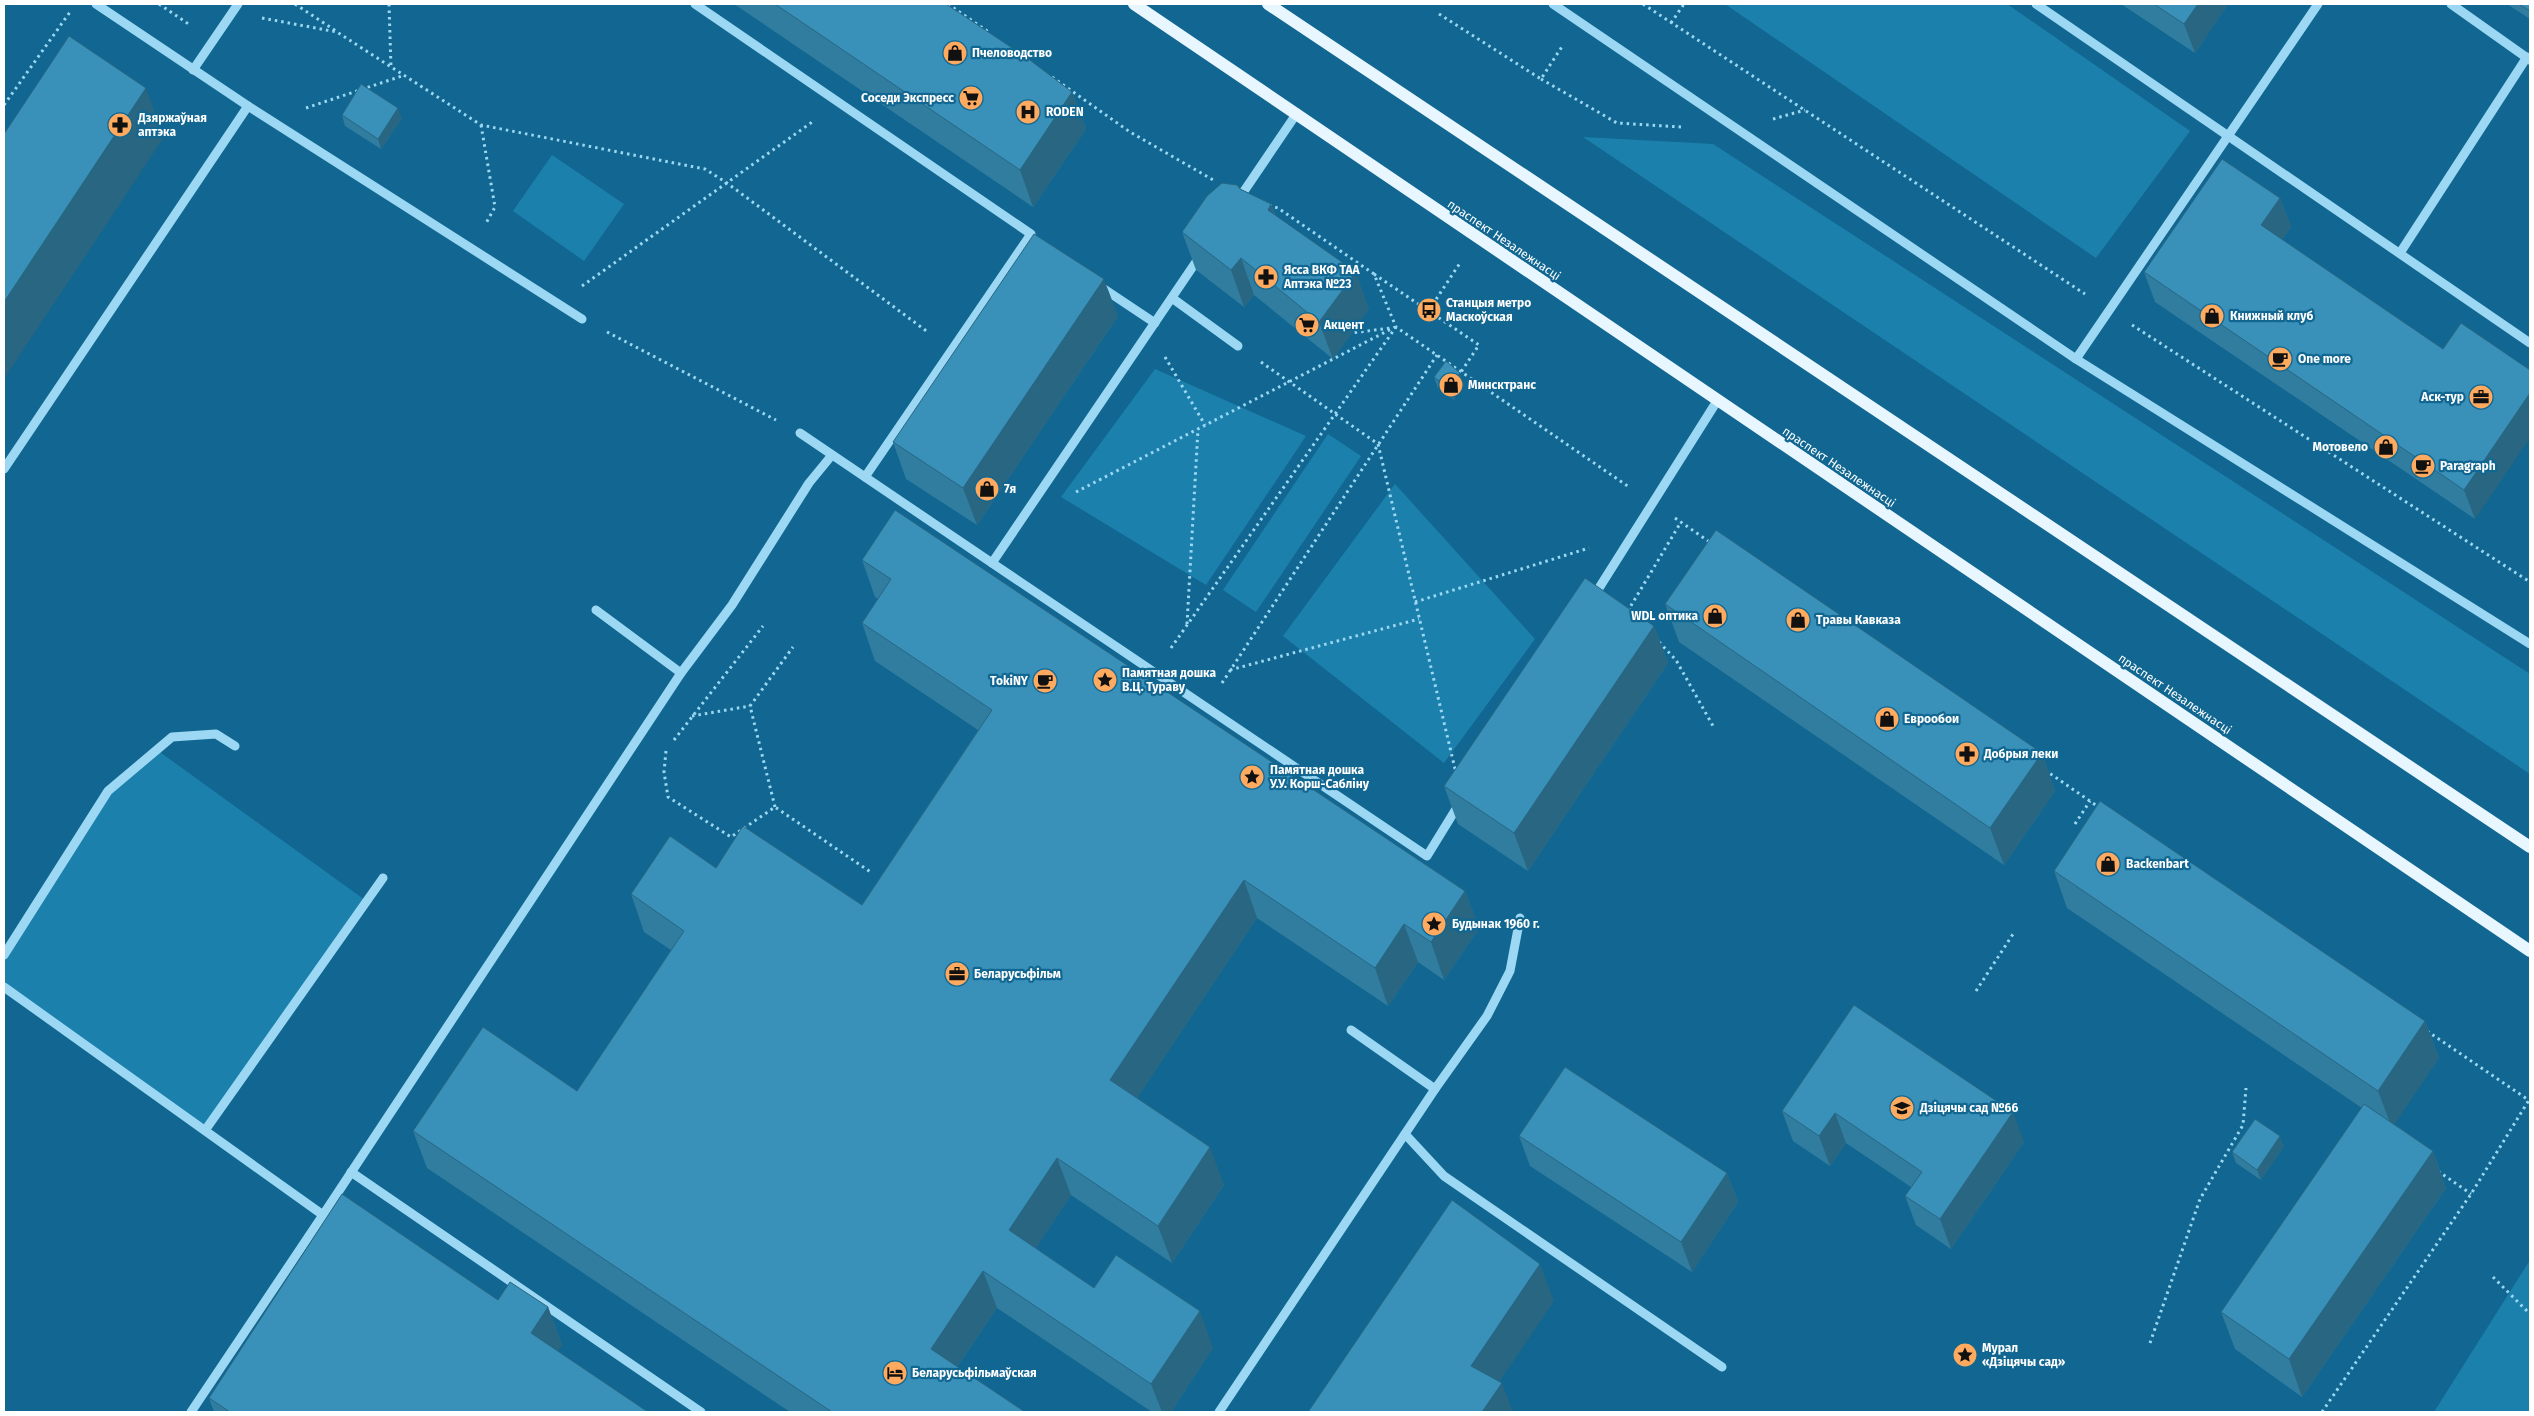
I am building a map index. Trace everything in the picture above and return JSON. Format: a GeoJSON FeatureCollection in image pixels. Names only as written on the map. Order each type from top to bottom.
{"type":"FeatureCollection","features":[{"type":"Feature","properties":{"kind":"main road","name":"праспект Незалежнасці"},"geometry":{"type":"LineString","coordinates":[[1134,4],[1297,113],[1476,238],[2530,951]]}},
{"type":"Feature","properties":{"kind":"main road"},"geometry":{"type":"LineString","coordinates":[[1268,4],[2530,847]]}},
{"type":"Feature","properties":{"kind":"lane"},"geometry":{"type":"LineString","coordinates":[[96,4],[248,106],[582,319]]}},
{"type":"Feature","properties":{"kind":"lane"},"geometry":{"type":"LineString","coordinates":[[193,70],[238,4]]}},
{"type":"Feature","properties":{"kind":"lane"},"geometry":{"type":"LineString","coordinates":[[696,4],[1034,238],[952,350],[865,477]]}},
{"type":"Feature","properties":{"kind":"lane"},"geometry":{"type":"LineString","coordinates":[[1553,4],[2076,359],[2530,644]]}},
{"type":"Feature","properties":{"kind":"lane"},"geometry":{"type":"LineString","coordinates":[[2036,4],[2530,343]]}},
{"type":"Feature","properties":{"kind":"lane"},"geometry":{"type":"LineString","coordinates":[[2076,359],[2318,4]]}},
{"type":"Feature","properties":{"kind":"lane"},"geometry":{"type":"LineString","coordinates":[[2400,253],[2529,58],[2451,4]]}},
{"type":"Feature","properties":{"kind":"lane"},"geometry":{"type":"LineString","coordinates":[[4,469],[248,106]]}},
{"type":"Feature","properties":{"kind":"lane"},"geometry":{"type":"LineString","coordinates":[[1233,207],[1297,113]]}},
{"type":"Feature","properties":{"kind":"lane"},"geometry":{"type":"LineString","coordinates":[[992,563],[1208,244]]}},
{"type":"Feature","properties":{"kind":"lane"},"geometry":{"type":"LineString","coordinates":[[1091,280],[1152,326]]}},
{"type":"Feature","properties":{"kind":"lane"},"geometry":{"type":"LineString","coordinates":[[1172,298],[1238,346]]}},
{"type":"Feature","properties":{"kind":"lane"},"geometry":{"type":"LineString","coordinates":[[1586,608],[1654,504],[1717,401]]}},
{"type":"Feature","properties":{"kind":"lane"},"geometry":{"type":"LineString","coordinates":[[800,433],[1426,856],[1462,800]]}},
{"type":"Feature","properties":{"kind":"lane"},"geometry":{"type":"LineString","coordinates":[[191,1412],[681,673],[732,605],[809,483],[832,454]]}},
{"type":"Feature","properties":{"kind":"lane"},"geometry":{"type":"LineString","coordinates":[[596,610],[681,673]]}},
{"type":"Feature","properties":{"kind":"lane"},"geometry":{"type":"LineString","coordinates":[[4,955],[108,791],[172,737],[216,734],[235,746]]}},
{"type":"Feature","properties":{"kind":"lane"},"geometry":{"type":"LineString","coordinates":[[206,1129],[383,878]]}},
{"type":"Feature","properties":{"kind":"lane"},"geometry":{"type":"LineString","coordinates":[[1219,1412],[1435,1088],[1487,1016],[1510,971],[1520,918]]}},
{"type":"Feature","properties":{"kind":"lane"},"geometry":{"type":"LineString","coordinates":[[4,987],[206,1129],[323,1215]]}},
{"type":"Feature","properties":{"kind":"lane"},"geometry":{"type":"LineString","coordinates":[[1351,1030],[1435,1088]]}},
{"type":"Feature","properties":{"kind":"lane"},"geometry":{"type":"LineString","coordinates":[[1405,1134],[1444,1176],[1722,1367]]}},
{"type":"Feature","properties":{"kind":"lane"},"geometry":{"type":"LineString","coordinates":[[351,1172],[702,1412]]}},
{"type":"Feature","properties":{"kind":"path"},"geometry":{"type":"LineString","coordinates":[[295,4],[402,76],[481,125],[704,169],[727,183],[952,350]]}},
{"type":"Feature","properties":{"kind":"path"},"geometry":{"type":"LineString","coordinates":[[389,4],[391,68]]}},
{"type":"Feature","properties":{"kind":"path"},"geometry":{"type":"LineString","coordinates":[[948,4],[996,37]]}},
{"type":"Feature","properties":{"kind":"path"},"geometry":{"type":"LineString","coordinates":[[1671,23],[1684,4]]}},
{"type":"Feature","properties":{"kind":"path"},"geometry":{"type":"LineString","coordinates":[[4,106],[71,12]]}},
{"type":"Feature","properties":{"kind":"path"},"geometry":{"type":"LineString","coordinates":[[233,12],[337,32]]}},
{"type":"Feature","properties":{"kind":"path"},"geometry":{"type":"LineString","coordinates":[[1439,14],[1541,79],[1566,42]]}},
{"type":"Feature","properties":{"kind":"path"},"geometry":{"type":"LineString","coordinates":[[270,120],[402,76]]}},
{"type":"Feature","properties":{"kind":"path"},"geometry":{"type":"LineString","coordinates":[[1051,76],[1130,132],[1241,196],[1278,208],[1479,345],[1461,372]]}},
{"type":"Feature","properties":{"kind":"path"},"geometry":{"type":"LineString","coordinates":[[557,304],[840,103]]}},
{"type":"Feature","properties":{"kind":"path"},"geometry":{"type":"LineString","coordinates":[[481,125],[495,207]]}},
{"type":"Feature","properties":{"kind":"path"},"geometry":{"type":"LineString","coordinates":[[1429,310],[1476,238]]}},
{"type":"Feature","properties":{"kind":"path"},"geometry":{"type":"LineString","coordinates":[[1374,274],[1396,327],[1714,545]]}},
{"type":"Feature","properties":{"kind":"path"},"geometry":{"type":"LineString","coordinates":[[582,319],[800,433]]}},
{"type":"Feature","properties":{"kind":"path"},"geometry":{"type":"LineString","coordinates":[[1152,326],[1205,425]]}},
{"type":"Feature","properties":{"kind":"path"},"geometry":{"type":"LineString","coordinates":[[1343,328],[1351,333],[1396,327]]}},
{"type":"Feature","properties":{"kind":"path"},"geometry":{"type":"LineString","coordinates":[[1074,493],[1396,327]]}},
{"type":"Feature","properties":{"kind":"path"},"geometry":{"type":"LineString","coordinates":[[1154,673],[1396,327]]}},
{"type":"Feature","properties":{"kind":"path"},"geometry":{"type":"LineString","coordinates":[[1238,346],[1378,444],[1462,800]]}},
{"type":"Feature","properties":{"kind":"path"},"geometry":{"type":"LineString","coordinates":[[1206,707],[1437,355]]}},
{"type":"Feature","properties":{"kind":"path"},"geometry":{"type":"LineString","coordinates":[[1187,625],[1198,429]]}},
{"type":"Feature","properties":{"kind":"path"},"geometry":{"type":"LineString","coordinates":[[1636,616],[1629,609],[1681,522]]}},
{"type":"Feature","properties":{"kind":"path"},"geometry":{"type":"LineString","coordinates":[[1415,602],[1635,534]]}},
{"type":"Feature","properties":{"kind":"path"},"geometry":{"type":"LineString","coordinates":[[1230,670],[1420,619]]}},
{"type":"Feature","properties":{"kind":"path"},"geometry":{"type":"LineString","coordinates":[[763,626],[691,716],[665,753],[664,772],[668,797],[731,837],[775,807]]}},
{"type":"Feature","properties":{"kind":"path"},"geometry":{"type":"LineString","coordinates":[[1656,638],[1676,660],[1713,726]]}},
{"type":"Feature","properties":{"kind":"path"},"geometry":{"type":"LineString","coordinates":[[691,716],[750,706],[793,647]]}},
{"type":"Feature","properties":{"kind":"path"},"geometry":{"type":"LineString","coordinates":[[750,706],[775,807],[872,873]]}},
{"type":"Feature","properties":{"kind":"path"},"geometry":{"type":"LineString","coordinates":[[2041,767],[2106,812]]}},
{"type":"Feature","properties":{"kind":"path"},"geometry":{"type":"LineString","coordinates":[[2075,824],[2090,801]]}},
{"type":"Feature","properties":{"kind":"path"},"geometry":{"type":"LineString","coordinates":[[1976,991],[2015,931]]}},
{"type":"Feature","properties":{"kind":"path"},"geometry":{"type":"LineString","coordinates":[[2322,1412],[2471,1194],[2530,1100],[2424,1028]]}},
{"type":"Feature","properties":{"kind":"path"},"geometry":{"type":"LineString","coordinates":[[2150,1343],[2200,1200],[2243,1125],[2246,1088]]}},
{"type":"Feature","properties":{"kind":"path"},"geometry":{"type":"LineString","coordinates":[[2431,1166],[2471,1194]]}},
{"type":"Feature","properties":{"kind":"path"},"geometry":{"type":"LineString","coordinates":[[2493,1277],[2530,1314]]}},
{"type":"Feature","properties":{"kind":"shaded area"},"geometry":{"type":"Polygon","coordinates":[[[1725,4],[2007,4],[2190,131],[2096,258],[1725,4]]]}},
{"type":"Feature","properties":{"kind":"shaded area"},"geometry":{"type":"Polygon","coordinates":[[[1583,137],[1713,144],[2530,674],[2530,774],[1583,137]]]}},
{"type":"Feature","properties":{"kind":"shaded area"},"geometry":{"type":"Polygon","coordinates":[[[552,155],[624,204],[584,261],[513,211],[552,155]]]}},
{"type":"Feature","properties":{"kind":"shaded area"},"geometry":{"type":"Polygon","coordinates":[[[1155,369],[1306,436],[1206,585],[1061,497],[1155,369]]]}},
{"type":"Feature","properties":{"kind":"shaded area"},"geometry":{"type":"Polygon","coordinates":[[[1328,434],[1361,456],[1256,612],[1223,590],[1328,434]]]}},
{"type":"Feature","properties":{"kind":"shaded area"},"geometry":{"type":"Polygon","coordinates":[[[1395,484],[1535,639],[1444,763],[1283,636],[1395,484]]]}},
{"type":"Feature","properties":{"kind":"shaded area"},"geometry":{"type":"Polygon","coordinates":[[[157,750],[365,900],[206,1129],[4,987],[4,955],[108,791],[157,750]]]}},
{"type":"Feature","properties":{"kind":"shaded area"},"geometry":{"type":"Polygon","coordinates":[[[2530,1260],[2530,1412],[2434,1412],[2530,1260]]]}},
{"type":"Feature","properties":{"kind":"building"},"geometry":{"type":"Polygon","coordinates":[[[775,4],[946,4],[1026,57],[1072,92],[1020,170],[775,4]]]}},
{"type":"Feature","properties":{"kind":"building"},"geometry":{"type":"Polygon","coordinates":[[[2154,4],[2198,4],[2184,24],[2154,4]]]}},
{"type":"Feature","properties":{"kind":"building"},"geometry":{"type":"Polygon","coordinates":[[[2519,4],[2530,4],[2530,11],[2519,4]]]}},
{"type":"Feature","properties":{"kind":"building"},"geometry":{"type":"Polygon","coordinates":[[[69,36],[146,88],[4,302],[4,134],[69,36]]]}},
{"type":"Feature","properties":{"kind":"building"},"geometry":{"type":"Polygon","coordinates":[[[361,84],[398,108],[378,139],[342,115],[361,84]]]}},
{"type":"Feature","properties":{"kind":"building"},"geometry":{"type":"Polygon","coordinates":[[[2222,159],[2280,198],[2261,225],[2443,349],[2461,323],[2530,370],[2530,393],[2464,490],[2144,272],[2222,159]]]}},
{"type":"Feature","properties":{"kind":"building"},"geometry":{"type":"Polygon","coordinates":[[[1222,183],[1237,185],[1240,189],[1271,204],[1268,210],[1356,272],[1319,322],[1241,258],[1231,270],[1182,232],[1207,196],[1222,183]]]}},
{"type":"Feature","properties":{"kind":"building"},"geometry":{"type":"Polygon","coordinates":[[[1034,234],[1104,279],[963,488],[893,442],[1034,234]]]}},
{"type":"Feature","properties":{"kind":"building"},"geometry":{"type":"Polygon","coordinates":[[[1446,361],[1460,373],[1451,390],[1434,377],[1446,361]]]}},
{"type":"Feature","properties":{"kind":"building","name":"Беларусьфільм"},"geometry":{"type":"Polygon","coordinates":[[[895,510],[1465,891],[1431,942],[1404,924],[1375,968],[1244,880],[1110,1080],[1210,1147],[1158,1226],[1057,1158],[1009,1230],[1094,1288],[1116,1255],[1200,1311],[1151,1384],[983,1271],[931,1349],[1025,1412],[832,1412],[413,1131],[483,1027],[577,1091],[684,931],[631,894],[670,836],[716,868],[743,826],[862,905],[992,710],[862,623],[891,579],[862,560],[895,510]]]}},
{"type":"Feature","properties":{"kind":"building"},"geometry":{"type":"Polygon","coordinates":[[[1716,530],[2042,753],[1990,828],[1665,604],[1716,530]]]}},
{"type":"Feature","properties":{"kind":"building"},"geometry":{"type":"Polygon","coordinates":[[[1585,578],[1654,626],[1514,833],[1444,786],[1585,578]]]}},
{"type":"Feature","properties":{"kind":"building"},"geometry":{"type":"Polygon","coordinates":[[[2100,801],[2425,1021],[2378,1091],[2054,871],[2100,801]]]}},
{"type":"Feature","properties":{"kind":"building"},"geometry":{"type":"Polygon","coordinates":[[[1854,1005],[2013,1112],[1940,1219],[1905,1196],[1922,1172],[1835,1113],[1819,1136],[1782,1111],[1854,1005]]]}},
{"type":"Feature","properties":{"kind":"building"},"geometry":{"type":"Polygon","coordinates":[[[1565,1067],[1727,1173],[1681,1242],[1519,1136],[1565,1067]]]}},
{"type":"Feature","properties":{"kind":"building"},"geometry":{"type":"Polygon","coordinates":[[[2364,1104],[2433,1151],[2289,1359],[2221,1312],[2364,1104]]]}},
{"type":"Feature","properties":{"kind":"building"},"geometry":{"type":"Polygon","coordinates":[[[2255,1119],[2280,1136],[2257,1170],[2232,1152],[2255,1119]]]}},
{"type":"Feature","properties":{"kind":"building"},"geometry":{"type":"Polygon","coordinates":[[[342,1194],[498,1300],[510,1282],[548,1307],[531,1333],[648,1412],[230,1412],[209,1398],[342,1194]]]}},
{"type":"Feature","properties":{"kind":"building"},"geometry":{"type":"Polygon","coordinates":[[[1452,1200],[1540,1264],[1471,1366],[1502,1383],[1482,1412],[1308,1412],[1452,1200]]]}},
{"type":"Feature","properties":{"kind":"place","name":"Пчеловодство"},"geometry":{"type":"Point","coordinates":[955,53]}},
{"type":"Feature","properties":{"kind":"place","name":"Соседи Экспресс"},"geometry":{"type":"Point","coordinates":[971,98]}},
{"type":"Feature","properties":{"kind":"place","name":"RODEN"},"geometry":{"type":"Point","coordinates":[1028,112]}},
{"type":"Feature","properties":{"kind":"place","name":"Дзяржаўная аптэка"},"geometry":{"type":"Point","coordinates":[120,125]}},
{"type":"Feature","properties":{"kind":"place","name":"Ясса ВКФ ТАА Аптэка №23"},"geometry":{"type":"Point","coordinates":[1266,277]}},
{"type":"Feature","properties":{"kind":"place","name":"Станцыя метро Маскоўская"},"geometry":{"type":"Point","coordinates":[1429,310]}},
{"type":"Feature","properties":{"kind":"place","name":"Книжный клуб"},"geometry":{"type":"Point","coordinates":[2212,316]}},
{"type":"Feature","properties":{"kind":"place","name":"Акцент"},"geometry":{"type":"Point","coordinates":[1307,325]}},
{"type":"Feature","properties":{"kind":"place","name":"One more"},"geometry":{"type":"Point","coordinates":[2280,359]}},
{"type":"Feature","properties":{"kind":"place","name":"Минсктранс"},"geometry":{"type":"Point","coordinates":[1451,385]}},
{"type":"Feature","properties":{"kind":"place","name":"Аск-тур"},"geometry":{"type":"Point","coordinates":[2481,397]}},
{"type":"Feature","properties":{"kind":"place","name":"Мотовело"},"geometry":{"type":"Point","coordinates":[2386,447]}},
{"type":"Feature","properties":{"kind":"place","name":"Paragraph"},"geometry":{"type":"Point","coordinates":[2423,466]}},
{"type":"Feature","properties":{"kind":"place","name":"7я"},"geometry":{"type":"Point","coordinates":[987,489]}},
{"type":"Feature","properties":{"kind":"place","name":"WDL оптика"},"geometry":{"type":"Point","coordinates":[1715,616]}},
{"type":"Feature","properties":{"kind":"place","name":"Травы Кавказа"},"geometry":{"type":"Point","coordinates":[1798,620]}},
{"type":"Feature","properties":{"kind":"place","name":"Памятная дошка В.Ц. Тураву"},"geometry":{"type":"Point","coordinates":[1105,680]}},
{"type":"Feature","properties":{"kind":"place","name":"TokiNY"},"geometry":{"type":"Point","coordinates":[1045,681]}},
{"type":"Feature","properties":{"kind":"place","name":"Еврообои"},"geometry":{"type":"Point","coordinates":[1887,719]}},
{"type":"Feature","properties":{"kind":"place","name":"Добрыя леки"},"geometry":{"type":"Point","coordinates":[1967,754]}},
{"type":"Feature","properties":{"kind":"place","name":"Памятная дошка У.У. Корш-Сабліну"},"geometry":{"type":"Point","coordinates":[1252,777]}},
{"type":"Feature","properties":{"kind":"place","name":"Backenbart"},"geometry":{"type":"Point","coordinates":[2108,864]}},
{"type":"Feature","properties":{"kind":"place","name":"Будынак 1960 г."},"geometry":{"type":"Point","coordinates":[1434,924]}},
{"type":"Feature","properties":{"kind":"place","name":"Беларусьфільм"},"geometry":{"type":"Point","coordinates":[957,974]}},
{"type":"Feature","properties":{"kind":"place","name":"Дзіцячы сад №66"},"geometry":{"type":"Point","coordinates":[1902,1108]}},
{"type":"Feature","properties":{"kind":"place","name":"Мурал «Дзіцячы сад»"},"geometry":{"type":"Point","coordinates":[1965,1355]}},
{"type":"Feature","properties":{"kind":"place","name":"Беларусьфільмаўская"},"geometry":{"type":"Point","coordinates":[895,1373]}}]}
